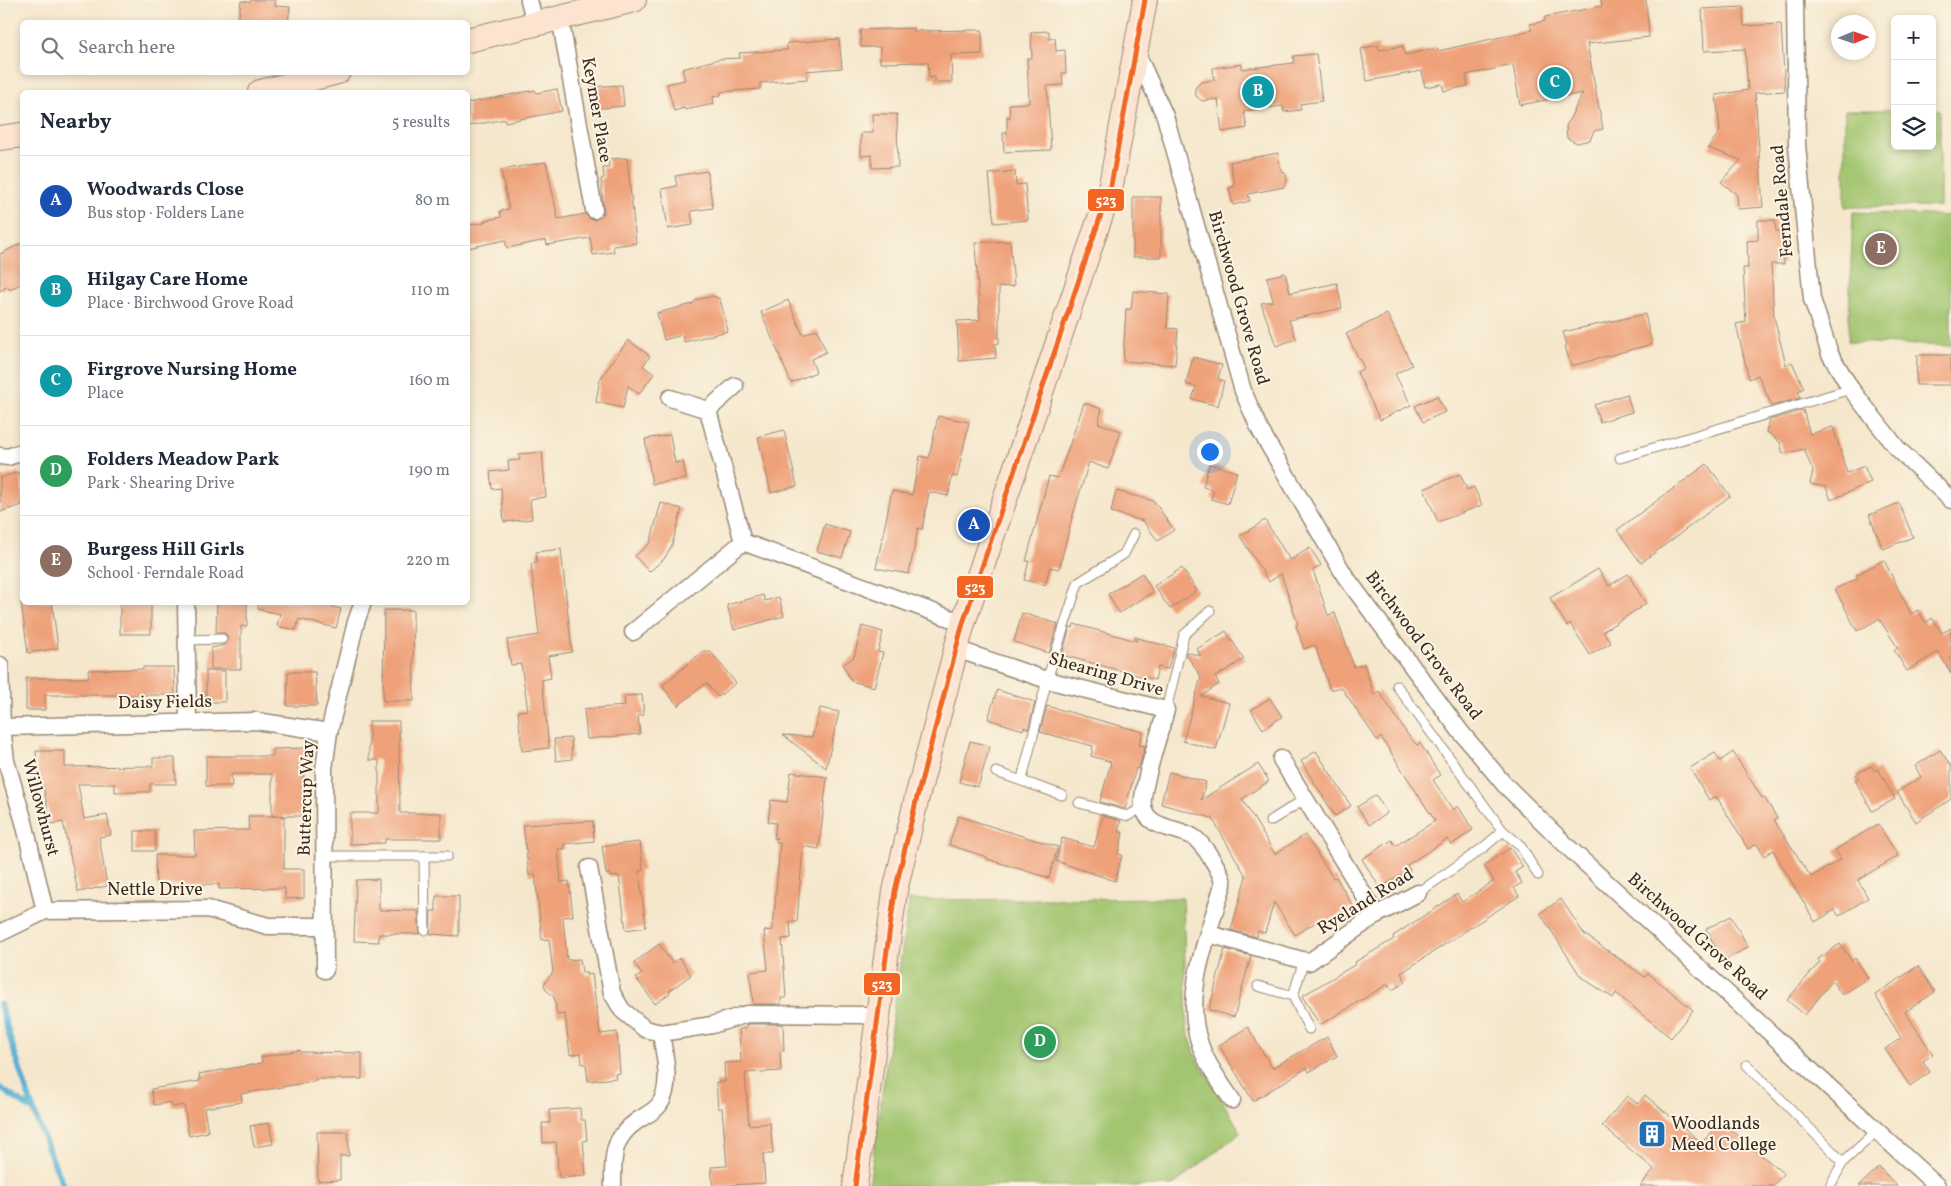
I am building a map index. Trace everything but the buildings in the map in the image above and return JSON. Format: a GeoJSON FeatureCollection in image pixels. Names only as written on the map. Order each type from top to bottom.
{"type":"FeatureCollection","features":[{"type":"Feature","properties":{"kind":"main road"},"geometry":{"type":"LineString","coordinates":[[470,40],[634,0]]}},
{"type":"Feature","properties":{"kind":"main road"},"geometry":{"type":"LineString","coordinates":[[856,1186],[895,890],[963,623],[1111,185],[1137,54],[1145,0]]}},
{"type":"Feature","properties":{"kind":"main road"},"geometry":{"type":"LineString","coordinates":[[268,90],[326,75]]}},
{"type":"Feature","properties":{"kind":"main road"},"geometry":{"type":"LineString","coordinates":[[0,138],[20,136]]}},
{"type":"Feature","properties":{"kind":"street"},"geometry":{"type":"LineString","coordinates":[[529,0],[535,24]]}},
{"type":"Feature","properties":{"kind":"street","name":"Ferndale Road"},"geometry":{"type":"LineString","coordinates":[[1795,0],[1797,145],[1812,299],[1830,354],[1852,389],[1897,448],[1951,500]]}},
{"type":"Feature","properties":{"kind":"street","name":"Keymer Place"},"geometry":{"type":"LineString","coordinates":[[560,17],[594,210]]}},
{"type":"Feature","properties":{"kind":"street","name":"Birchwood Grove Road"},"geometry":{"type":"LineString","coordinates":[[1137,54],[1165,116],[1243,391],[1260,430],[1345,576],[1460,731],[1504,784],[1570,849],[1937,1186]]}},
{"type":"Feature","properties":{"kind":"street"},"geometry":{"type":"LineString","coordinates":[[708,410],[736,386]]}},
{"type":"Feature","properties":{"kind":"street"},"geometry":{"type":"LineString","coordinates":[[670,398],[708,410]]}},
{"type":"Feature","properties":{"kind":"street"},"geometry":{"type":"LineString","coordinates":[[708,410],[743,542]]}},
{"type":"Feature","properties":{"kind":"street"},"geometry":{"type":"LineString","coordinates":[[0,456],[8,457],[20,453]]}},
{"type":"Feature","properties":{"kind":"street"},"geometry":{"type":"LineString","coordinates":[[743,542],[963,623]]}},
{"type":"Feature","properties":{"kind":"street"},"geometry":{"type":"LineString","coordinates":[[633,632],[743,542]]}},
{"type":"Feature","properties":{"kind":"street"},"geometry":{"type":"LineString","coordinates":[[186,605],[188,722]]}},
{"type":"Feature","properties":{"kind":"street","name":"Buttercup Way"},"geometry":{"type":"LineString","coordinates":[[326,970],[324,926],[324,769],[329,732],[362,605]]}},
{"type":"Feature","properties":{"kind":"street","name":"Shearing Drive"},"geometry":{"type":"LineString","coordinates":[[956,649],[1047,680],[1166,710],[1144,792],[1143,807]]}},
{"type":"Feature","properties":{"kind":"street","name":"Willowhurst"},"geometry":{"type":"LineString","coordinates":[[0,665],[2,727],[6,761],[45,911]]}},
{"type":"Feature","properties":{"kind":"street","name":"Daisy Fields"},"geometry":{"type":"LineString","coordinates":[[2,727],[256,721],[329,732]]}},
{"type":"Feature","properties":{"kind":"street"},"geometry":{"type":"LineString","coordinates":[[1281,759],[1376,914]]}},
{"type":"Feature","properties":{"kind":"street"},"geometry":{"type":"LineString","coordinates":[[1143,807],[1153,823],[1194,837],[1222,874],[1223,884],[1196,982],[1194,1009],[1199,1040],[1212,1070],[1232,1100]]}},
{"type":"Feature","properties":{"kind":"street"},"geometry":{"type":"LineString","coordinates":[[589,868],[612,993],[622,1010],[645,1029],[661,1033],[712,1025],[747,1014],[862,1015],[878,1018]]}},
{"type":"Feature","properties":{"kind":"street","name":"Ryeland Road"},"geometry":{"type":"LineString","coordinates":[[1304,960],[1310,962],[1376,914],[1418,892]]}},
{"type":"Feature","properties":{"kind":"street","name":"Nettle Drive"},"geometry":{"type":"LineString","coordinates":[[45,911],[208,909],[268,926],[324,926]]}},
{"type":"Feature","properties":{"kind":"street"},"geometry":{"type":"LineString","coordinates":[[0,932],[45,911]]}},
{"type":"Feature","properties":{"kind":"street"},"geometry":{"type":"LineString","coordinates":[[1209,934],[1304,960]]}},
{"type":"Feature","properties":{"kind":"street"},"geometry":{"type":"LineString","coordinates":[[613,1186],[613,1157],[622,1133],[659,1105],[663,1095],[666,1074],[661,1033]]}},
{"type":"Feature","properties":{"kind":"lane"},"geometry":{"type":"LineString","coordinates":[[1620,458],[1852,389]]}},
{"type":"Feature","properties":{"kind":"lane"},"geometry":{"type":"LineString","coordinates":[[1022,779],[1047,680],[1078,583],[1124,554],[1134,534]]}},
{"type":"Feature","properties":{"kind":"lane"},"geometry":{"type":"LineString","coordinates":[[1166,710],[1184,635],[1210,610]]}},
{"type":"Feature","properties":{"kind":"lane"},"geometry":{"type":"LineString","coordinates":[[187,640],[222,639]]}},
{"type":"Feature","properties":{"kind":"lane"},"geometry":{"type":"LineString","coordinates":[[1397,686],[1503,831],[1520,845],[1538,875]]}},
{"type":"Feature","properties":{"kind":"lane"},"geometry":{"type":"LineString","coordinates":[[996,772],[1022,779],[1062,795]]}},
{"type":"Feature","properties":{"kind":"lane"},"geometry":{"type":"LineString","coordinates":[[1270,821],[1305,799]]}},
{"type":"Feature","properties":{"kind":"lane"},"geometry":{"type":"LineString","coordinates":[[1079,803],[1128,816],[1143,807]]}},
{"type":"Feature","properties":{"kind":"lane","name":"Ryeland Road"},"geometry":{"type":"LineString","coordinates":[[1418,892],[1483,848],[1503,831]]}},
{"type":"Feature","properties":{"kind":"lane"},"geometry":{"type":"LineString","coordinates":[[325,856],[447,856]]}},
{"type":"Feature","properties":{"kind":"lane"},"geometry":{"type":"LineString","coordinates":[[424,856],[425,930]]}},
{"type":"Feature","properties":{"kind":"lane"},"geometry":{"type":"LineString","coordinates":[[1304,960],[1293,996],[1309,1029]]}},
{"type":"Feature","properties":{"kind":"lane"},"geometry":{"type":"LineString","coordinates":[[1258,986],[1293,996]]}},
{"type":"Feature","properties":{"kind":"lane"},"geometry":{"type":"LineString","coordinates":[[1747,1065],[1843,1162]]}},
{"type":"Feature","properties":{"kind":"lane"},"geometry":{"type":"LineString","coordinates":[[1830,1186],[1843,1162],[1878,1130]]}},
{"type":"Feature","properties":{"kind":"green space"},"geometry":{"type":"Polygon","coordinates":[[[1845,110],[1891,110],[1891,150],[1936,150],[1936,110],[1940,110],[1940,206],[1845,207],[1845,110]]]}},
{"type":"Feature","properties":{"kind":"green space"},"geometry":{"type":"Polygon","coordinates":[[[1853,212],[1951,216],[1951,346],[1848,342],[1853,212]]]}},
{"type":"Feature","properties":{"kind":"green space"},"geometry":{"type":"Polygon","coordinates":[[[1183,898],[1187,1028],[1196,1057],[1241,1132],[1172,1186],[869,1186],[909,900],[1183,898]]]}},
{"type":"Feature","properties":{"kind":"waterway"},"geometry":{"type":"LineString","coordinates":[[0,1004],[29,1096],[64,1186]]}},
{"type":"Feature","properties":{"kind":"waterway"},"geometry":{"type":"LineString","coordinates":[[0,1088],[33,1110]]}},
{"type":"Feature","properties":{"kind":"transit line","name":"523"},"geometry":{"type":"LineString","coordinates":[[855,1186],[895,891],[917,797],[963,623],[1111,185],[1145,0]]}},
{"type":"Feature","properties":{"kind":"place","name":"Firgrove Nursing Home"},"geometry":{"type":"Point","coordinates":[1555,83]}},
{"type":"Feature","properties":{"kind":"place","name":"Hilgay Care Home"},"geometry":{"type":"Point","coordinates":[1258,92]}},
{"type":"Feature","properties":{"kind":"place","name":"Burgess Hill Girls"},"geometry":{"type":"Point","coordinates":[1881,249]}},
{"type":"Feature","properties":{"kind":"place","name":"Woodwards Close"},"geometry":{"type":"Point","coordinates":[974,525]}},
{"type":"Feature","properties":{"kind":"place","name":"Folders Meadow Park"},"geometry":{"type":"Point","coordinates":[1040,1042]}},
{"type":"Feature","properties":{"kind":"place","name":"Woodlands Meed College"},"geometry":{"type":"Point","coordinates":[1652,1134]}}]}
